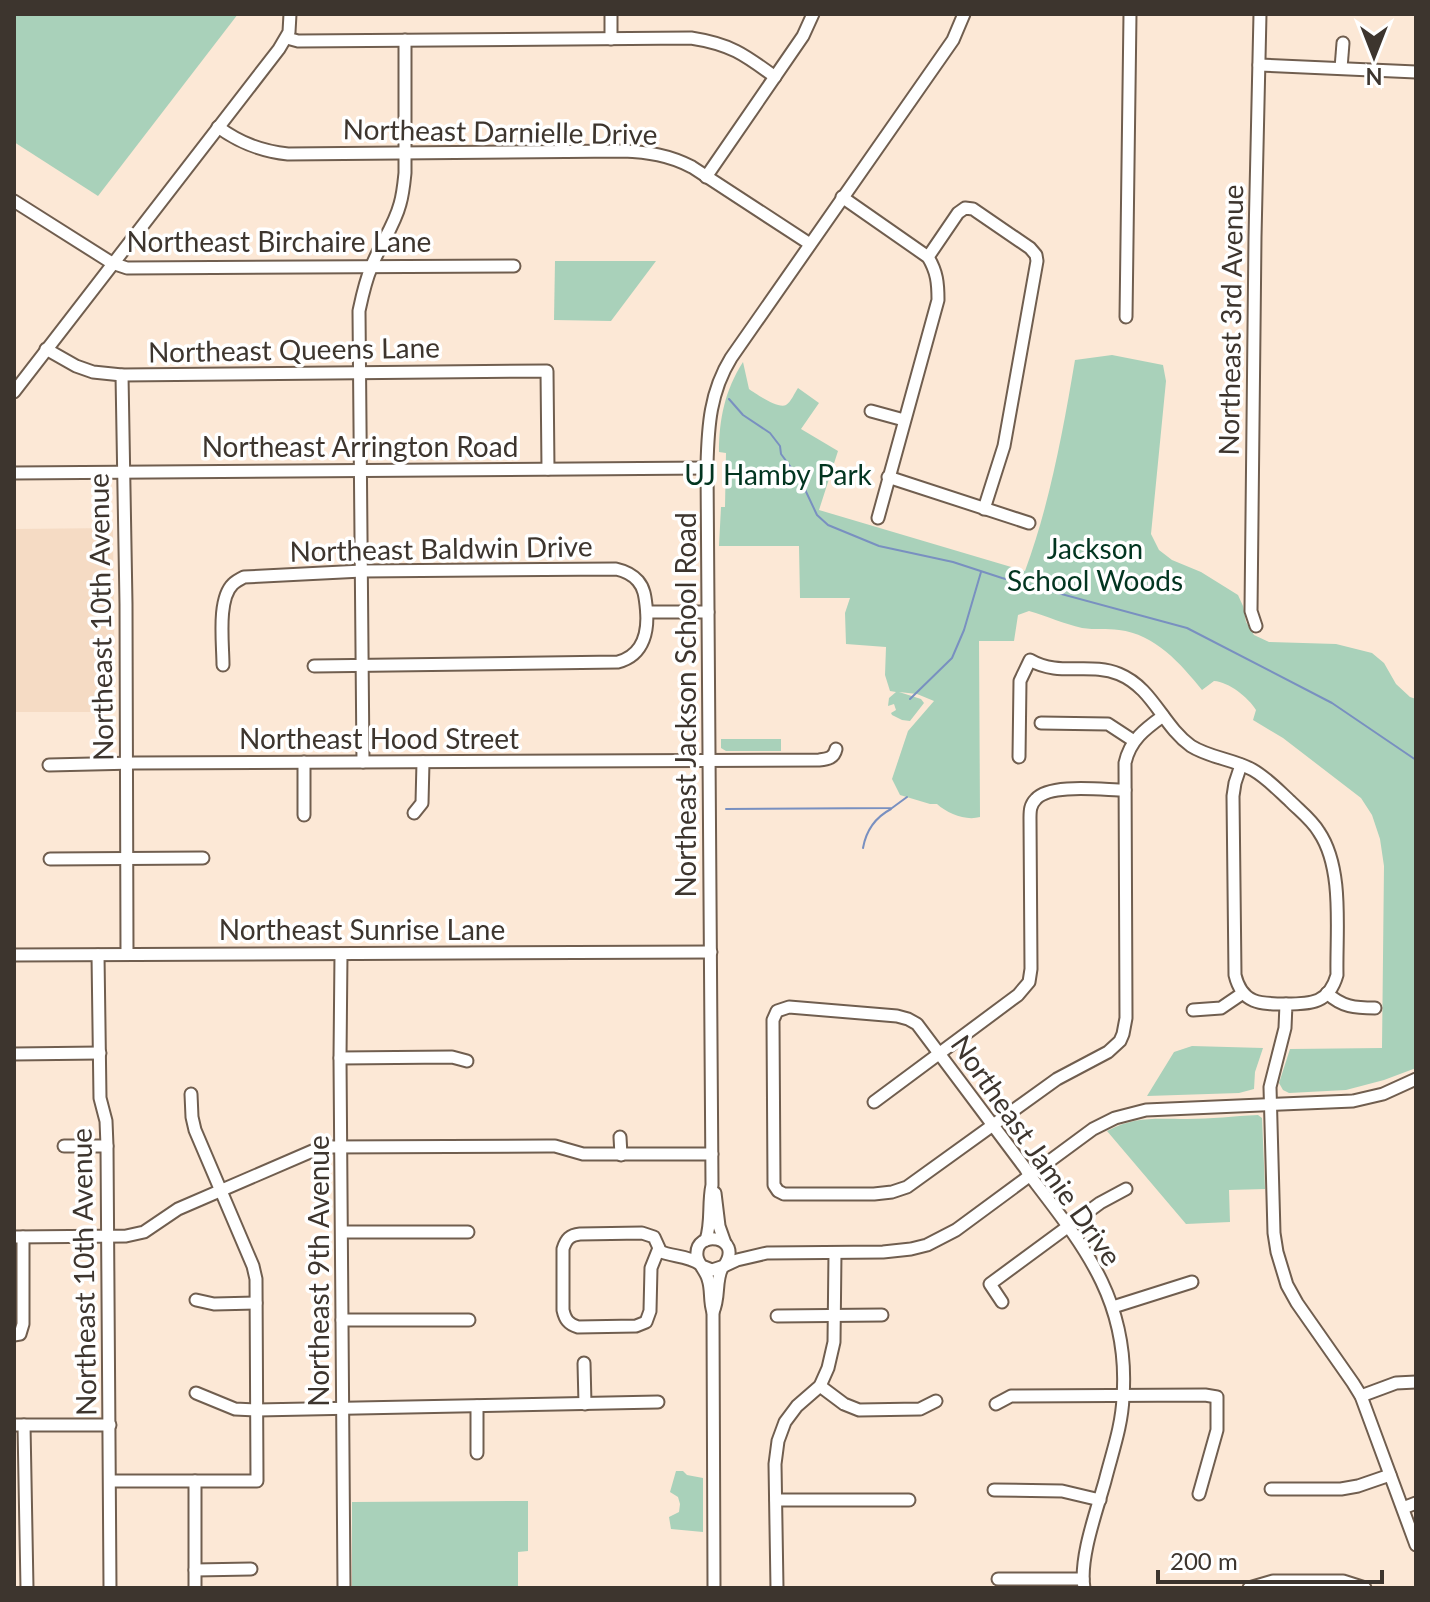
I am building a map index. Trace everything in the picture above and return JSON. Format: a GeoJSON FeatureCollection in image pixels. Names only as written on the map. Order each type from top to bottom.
{"type":"FeatureCollection","features":[{"type":"Feature","properties":{"kind":"street"},"geometry":{"type":"LineString","coordinates":[[14,392],[287,38],[290,14]]}},
{"type":"Feature","properties":{"kind":"street"},"geometry":{"type":"LineString","coordinates":[[611,14],[611,39]]}},
{"type":"Feature","properties":{"kind":"street"},"geometry":{"type":"LineString","coordinates":[[706,177],[803,36],[813,14]]}},
{"type":"Feature","properties":{"kind":"street","name":"Northeast Jackson School Road"},"geometry":{"type":"LineString","coordinates":[[703,1242],[710,1226],[712,1185],[709,417],[717,386],[742,342],[953,40],[964,14]]}},
{"type":"Feature","properties":{"kind":"street"},"geometry":{"type":"LineString","coordinates":[[1126,317],[1130,14]]}},
{"type":"Feature","properties":{"kind":"street","name":"Northeast 3rd Avenue"},"geometry":{"type":"LineString","coordinates":[[1256,626],[1251,609],[1260,14]]}},
{"type":"Feature","properties":{"kind":"street"},"geometry":{"type":"LineString","coordinates":[[287,38],[298,41],[691,38],[732,48],[775,77]]}},
{"type":"Feature","properties":{"kind":"street"},"geometry":{"type":"LineString","coordinates":[[363,762],[359,311],[371,267],[400,204],[405,173],[405,40]]}},
{"type":"Feature","properties":{"kind":"street"},"geometry":{"type":"LineString","coordinates":[[1341,68],[1343,43]]}},
{"type":"Feature","properties":{"kind":"street"},"geometry":{"type":"LineString","coordinates":[[1259,65],[1416,72]]}},
{"type":"Feature","properties":{"kind":"street","name":"Northeast Darnielle Drive"},"geometry":{"type":"LineString","coordinates":[[218,127],[241,142],[275,153],[656,153],[680,161],[810,244]]}},
{"type":"Feature","properties":{"kind":"street"},"geometry":{"type":"LineString","coordinates":[[842,197],[928,257],[938,280],[938,300],[878,518]]}},
{"type":"Feature","properties":{"kind":"street","name":"Northeast Birchaire Lane"},"geometry":{"type":"LineString","coordinates":[[16,207],[112,263],[127,268],[514,266]]}},
{"type":"Feature","properties":{"kind":"street"},"geometry":{"type":"LineString","coordinates":[[928,257],[958,213],[965,208],[973,209],[1036,255],[1004,446],[984,509]]}},
{"type":"Feature","properties":{"kind":"street","name":"Northeast Queens Lane"},"geometry":{"type":"LineString","coordinates":[[46,349],[93,372],[122,375],[547,371],[548,469]]}},
{"type":"Feature","properties":{"kind":"street","name":"Northeast 10th Avenue"},"geometry":{"type":"LineString","coordinates":[[122,375],[127,954]]}},
{"type":"Feature","properties":{"kind":"street"},"geometry":{"type":"LineString","coordinates":[[871,411],[904,420]]}},
{"type":"Feature","properties":{"kind":"street","name":"Northeast Arrington Road"},"geometry":{"type":"LineString","coordinates":[[14,473],[707,468]]}},
{"type":"Feature","properties":{"kind":"street"},"geometry":{"type":"LineString","coordinates":[[888,477],[1029,523]]}},
{"type":"Feature","properties":{"kind":"street","name":"Northeast Baldwin Drive"},"geometry":{"type":"LineString","coordinates":[[223,665],[223,607],[226,595],[232,584],[256,575],[616,569],[630,573],[640,583],[647,612]]}},
{"type":"Feature","properties":{"kind":"street"},"geometry":{"type":"LineString","coordinates":[[314,666],[618,662],[633,656],[643,643],[647,612],[708,612]]}},
{"type":"Feature","properties":{"kind":"street"},"geometry":{"type":"LineString","coordinates":[[1019,757],[1020,681],[1030,660],[1056,669],[1102,670],[1121,675],[1148,694],[1176,733],[1192,746],[1211,756],[1241,765],[1266,779],[1319,831],[1335,873],[1337,975],[1327,993],[1309,1004],[1262,1004],[1250,999],[1237,983],[1234,972],[1233,792],[1241,765]]}},
{"type":"Feature","properties":{"kind":"street"},"geometry":{"type":"LineString","coordinates":[[993,1126],[1057,1079],[1108,1052],[1123,1034],[1126,1018],[1125,763],[1134,741],[1163,716]]}},
{"type":"Feature","properties":{"kind":"street"},"geometry":{"type":"LineString","coordinates":[[1041,723],[1108,724],[1134,741]]}},
{"type":"Feature","properties":{"kind":"street","name":"Northeast Hood Street"},"geometry":{"type":"LineString","coordinates":[[49,765],[819,760],[830,759],[836,749]]}},
{"type":"Feature","properties":{"kind":"street"},"geometry":{"type":"LineString","coordinates":[[304,762],[304,815]]}},
{"type":"Feature","properties":{"kind":"street"},"geometry":{"type":"LineString","coordinates":[[414,813],[422,803],[423,762]]}},
{"type":"Feature","properties":{"kind":"street"},"geometry":{"type":"LineString","coordinates":[[874,1102],[1018,995],[1029,982],[1030,818],[1031,806],[1037,797],[1058,790],[1125,790]]}},
{"type":"Feature","properties":{"kind":"street"},"geometry":{"type":"LineString","coordinates":[[50,859],[203,858]]}},
{"type":"Feature","properties":{"kind":"street","name":"Northeast Sunrise Lane"},"geometry":{"type":"LineString","coordinates":[[14,955],[711,952]]}},
{"type":"Feature","properties":{"kind":"street","name":"Northeast 9th Avenue"},"geometry":{"type":"LineString","coordinates":[[341,954],[344,1588]]}},
{"type":"Feature","properties":{"kind":"street","name":"Northeast 10th Avenue"},"geometry":{"type":"LineString","coordinates":[[98,955],[100,1098],[106,1121],[107,1146],[110,1588]]}},
{"type":"Feature","properties":{"kind":"street"},"geometry":{"type":"LineString","coordinates":[[1193,1010],[1221,1008],[1243,993]]}},
{"type":"Feature","properties":{"kind":"street"},"geometry":{"type":"LineString","coordinates":[[1327,993],[1343,1005],[1375,1008]]}},
{"type":"Feature","properties":{"kind":"street"},"geometry":{"type":"LineString","coordinates":[[1286,1004],[1285,1028],[1271,1077],[1270,1105],[1274,1233],[1282,1270],[1297,1303],[1361,1396],[1416,1545]]}},
{"type":"Feature","properties":{"kind":"street","name":"Northeast Jamie Drive"},"geometry":{"type":"LineString","coordinates":[[993,1126],[901,1190],[874,1194],[789,1194],[778,1191],[774,1181],[773,1049],[773,1020],[777,1011],[789,1007],[897,1016],[917,1024],[1069,1227],[1096,1269],[1113,1307],[1120,1341],[1124,1396],[1120,1425],[1086,1553],[1084,1583]]}},
{"type":"Feature","properties":{"kind":"street"},"geometry":{"type":"LineString","coordinates":[[14,1054],[100,1053]]}},
{"type":"Feature","properties":{"kind":"street"},"geometry":{"type":"LineString","coordinates":[[340,1058],[452,1057],[467,1061]]}},
{"type":"Feature","properties":{"kind":"street"},"geometry":{"type":"LineString","coordinates":[[659,1251],[689,1248],[716,1238],[737,1249],[767,1253],[903,1250],[927,1245],[956,1230],[1093,1129],[1124,1115],[1154,1109],[1353,1101],[1390,1092],[1416,1079]]}},
{"type":"Feature","properties":{"kind":"street"},"geometry":{"type":"LineString","coordinates":[[110,1481],[257,1481],[256,1279],[195,1130],[191,1094]]}},
{"type":"Feature","properties":{"kind":"street"},"geometry":{"type":"LineString","coordinates":[[620,1137],[621,1155]]}},
{"type":"Feature","properties":{"kind":"street"},"geometry":{"type":"LineString","coordinates":[[64,1146],[107,1146]]}},
{"type":"Feature","properties":{"kind":"street"},"geometry":{"type":"LineString","coordinates":[[14,1335],[20,1334],[23,1324],[19,1237],[126,1236],[144,1232],[178,1209],[317,1149],[547,1146],[578,1154],[712,1154]]}},
{"type":"Feature","properties":{"kind":"street","name":"Northeast Jackson School Road"},"geometry":{"type":"LineString","coordinates":[[712,1185],[719,1226],[726,1244]]}},
{"type":"Feature","properties":{"kind":"street"},"geometry":{"type":"LineString","coordinates":[[1002,1302],[990,1284],[1100,1203],[1126,1189]]}},
{"type":"Feature","properties":{"kind":"street"},"geometry":{"type":"LineString","coordinates":[[342,1232],[468,1232]]}},
{"type":"Feature","properties":{"kind":"street"},"geometry":{"type":"LineString","coordinates":[[648,1234],[658,1243],[659,1251],[651,1268],[650,1311],[646,1322],[642,1325],[578,1327],[567,1321],[563,1310],[563,1249],[565,1241],[572,1235],[648,1234]]}},
{"type":"Feature","properties":{"kind":"street"},"geometry":{"type":"LineString","coordinates":[[703,1242],[697,1254],[709,1283],[713,1312],[714,1588]]}},
{"type":"Feature","properties":{"kind":"street"},"geometry":{"type":"LineString","coordinates":[[713,1312],[718,1303],[718,1278],[730,1253],[726,1244]]}},
{"type":"Feature","properties":{"kind":"street"},"geometry":{"type":"LineString","coordinates":[[659,1251],[669,1256],[689,1258],[712,1270],[767,1253]]}},
{"type":"Feature","properties":{"kind":"street"},"geometry":{"type":"LineString","coordinates":[[777,1588],[775,1464],[778,1441],[785,1422],[797,1406],[820,1386],[828,1368],[834,1342],[835,1253]]}},
{"type":"Feature","properties":{"kind":"street"},"geometry":{"type":"LineString","coordinates":[[1113,1307],[1192,1282]]}},
{"type":"Feature","properties":{"kind":"street"},"geometry":{"type":"LineString","coordinates":[[196,1300],[214,1304],[256,1303]]}},
{"type":"Feature","properties":{"kind":"street"},"geometry":{"type":"LineString","coordinates":[[777,1316],[882,1315]]}},
{"type":"Feature","properties":{"kind":"street"},"geometry":{"type":"LineString","coordinates":[[342,1320],[469,1320]]}},
{"type":"Feature","properties":{"kind":"street"},"geometry":{"type":"LineString","coordinates":[[584,1363],[585,1404]]}},
{"type":"Feature","properties":{"kind":"street"},"geometry":{"type":"LineString","coordinates":[[1361,1396],[1396,1383],[1416,1382]]}},
{"type":"Feature","properties":{"kind":"street"},"geometry":{"type":"LineString","coordinates":[[820,1386],[844,1404],[859,1410],[920,1409],[936,1401]]}},
{"type":"Feature","properties":{"kind":"street"},"geometry":{"type":"LineString","coordinates":[[196,1393],[235,1409],[257,1410],[658,1402]]}},
{"type":"Feature","properties":{"kind":"street"},"geometry":{"type":"LineString","coordinates":[[996,1404],[1011,1396],[1217,1397],[1217,1430],[1199,1494]]}},
{"type":"Feature","properties":{"kind":"street"},"geometry":{"type":"LineString","coordinates":[[477,1406],[477,1453]]}},
{"type":"Feature","properties":{"kind":"street"},"geometry":{"type":"LineString","coordinates":[[27,1588],[19,1425],[110,1425]]}},
{"type":"Feature","properties":{"kind":"street"},"geometry":{"type":"LineString","coordinates":[[1271,1489],[1341,1489],[1390,1475]]}},
{"type":"Feature","properties":{"kind":"street"},"geometry":{"type":"LineString","coordinates":[[195,1481],[195,1588]]}},
{"type":"Feature","properties":{"kind":"street"},"geometry":{"type":"LineString","coordinates":[[994,1490],[1058,1491],[1100,1500]]}},
{"type":"Feature","properties":{"kind":"street"},"geometry":{"type":"LineString","coordinates":[[776,1500],[909,1500]]}},
{"type":"Feature","properties":{"kind":"street"},"geometry":{"type":"LineString","coordinates":[[1403,1508],[1416,1503]]}},
{"type":"Feature","properties":{"kind":"street"},"geometry":{"type":"LineString","coordinates":[[195,1570],[251,1569]]}},
{"type":"Feature","properties":{"kind":"street"},"geometry":{"type":"LineString","coordinates":[[998,1579],[1084,1583]]}},
{"type":"Feature","properties":{"kind":"street"},"geometry":{"type":"LineString","coordinates":[[1249,1588],[1273,1581],[1316,1585],[1343,1581],[1365,1588]]}},
{"type":"Feature","properties":{"kind":"shaded area"},"geometry":{"type":"Polygon","coordinates":[[[113,528],[115,712],[14,712],[14,529],[113,528]]]}},
{"type":"Feature","properties":{"kind":"green space"},"geometry":{"type":"Polygon","coordinates":[[[14,14],[238,14],[98,196],[14,142],[14,14]]]}},
{"type":"Feature","properties":{"kind":"green space"},"geometry":{"type":"Polygon","coordinates":[[[555,261],[656,261],[611,321],[554,320],[555,261]]]}},
{"type":"Feature","properties":{"kind":"green space","name":"Jackson School Woods"},"geometry":{"type":"Polygon","coordinates":[[[1112,355],[1163,365],[1166,381],[1151,534],[1159,550],[1238,595],[1246,622],[1254,635],[1269,642],[1336,644],[1372,653],[1384,663],[1396,684],[1416,699],[1416,1068],[1346,1090],[1289,1093],[1279,1083],[1290,1049],[1382,1048],[1384,866],[1372,815],[1361,798],[1283,738],[1253,720],[1256,710],[1238,691],[1214,681],[1202,690],[1166,652],[1144,637],[1114,629],[1082,628],[1029,611],[1018,615],[1014,641],[979,641],[980,817],[957,816],[937,804],[900,795],[892,779],[908,731],[934,701],[917,694],[899,692],[921,699],[924,703],[910,721],[892,715],[896,710],[894,704],[888,706],[889,698],[896,692],[890,691],[885,675],[886,647],[846,644],[845,613],[850,598],[800,598],[799,546],[719,546],[721,507],[725,507],[726,453],[719,452],[720,428],[727,394],[743,362],[749,389],[767,400],[786,405],[798,388],[819,403],[801,429],[838,451],[819,510],[1025,571],[1049,493],[1075,360],[1112,355]]]}},
{"type":"Feature","properties":{"kind":"green space"},"geometry":{"type":"Polygon","coordinates":[[[721,739],[781,739],[781,751],[726,751],[721,748],[721,739]]]}},
{"type":"Feature","properties":{"kind":"green space"},"geometry":{"type":"Polygon","coordinates":[[[1192,1046],[1263,1048],[1255,1072],[1254,1089],[1239,1093],[1147,1096],[1174,1052],[1192,1046]]]}},
{"type":"Feature","properties":{"kind":"green space"},"geometry":{"type":"Polygon","coordinates":[[[1258,1115],[1262,1118],[1265,1189],[1229,1190],[1230,1222],[1186,1224],[1107,1131],[1146,1119],[1258,1115]]]}},
{"type":"Feature","properties":{"kind":"green space"},"geometry":{"type":"Polygon","coordinates":[[[676,1471],[703,1478],[703,1532],[671,1529],[669,1517],[679,1512],[680,1504],[678,1497],[670,1492],[676,1471]]]}},
{"type":"Feature","properties":{"kind":"green space"},"geometry":{"type":"Polygon","coordinates":[[[528,1501],[528,1551],[518,1552],[518,1588],[352,1588],[352,1502],[528,1501]]]}},
{"type":"Feature","properties":{"kind":"waterway"},"geometry":{"type":"LineString","coordinates":[[729,399],[743,415],[770,433],[801,481],[817,515],[828,525],[879,546],[953,562],[1187,628],[1332,703],[1416,760]]}},
{"type":"Feature","properties":{"kind":"waterway"},"geometry":{"type":"LineString","coordinates":[[910,699],[952,658],[964,630],[981,572]]}},
{"type":"Feature","properties":{"kind":"waterway"},"geometry":{"type":"LineString","coordinates":[[726,809],[892,808],[907,797]]}},
{"type":"Feature","properties":{"kind":"waterway"},"geometry":{"type":"LineString","coordinates":[[863,848],[872,825],[891,809]]}},
{"type":"Feature","properties":{"kind":"park label","name":"UJ Hamby Park"},"geometry":{"type":"Point","coordinates":[778,474]}}]}
